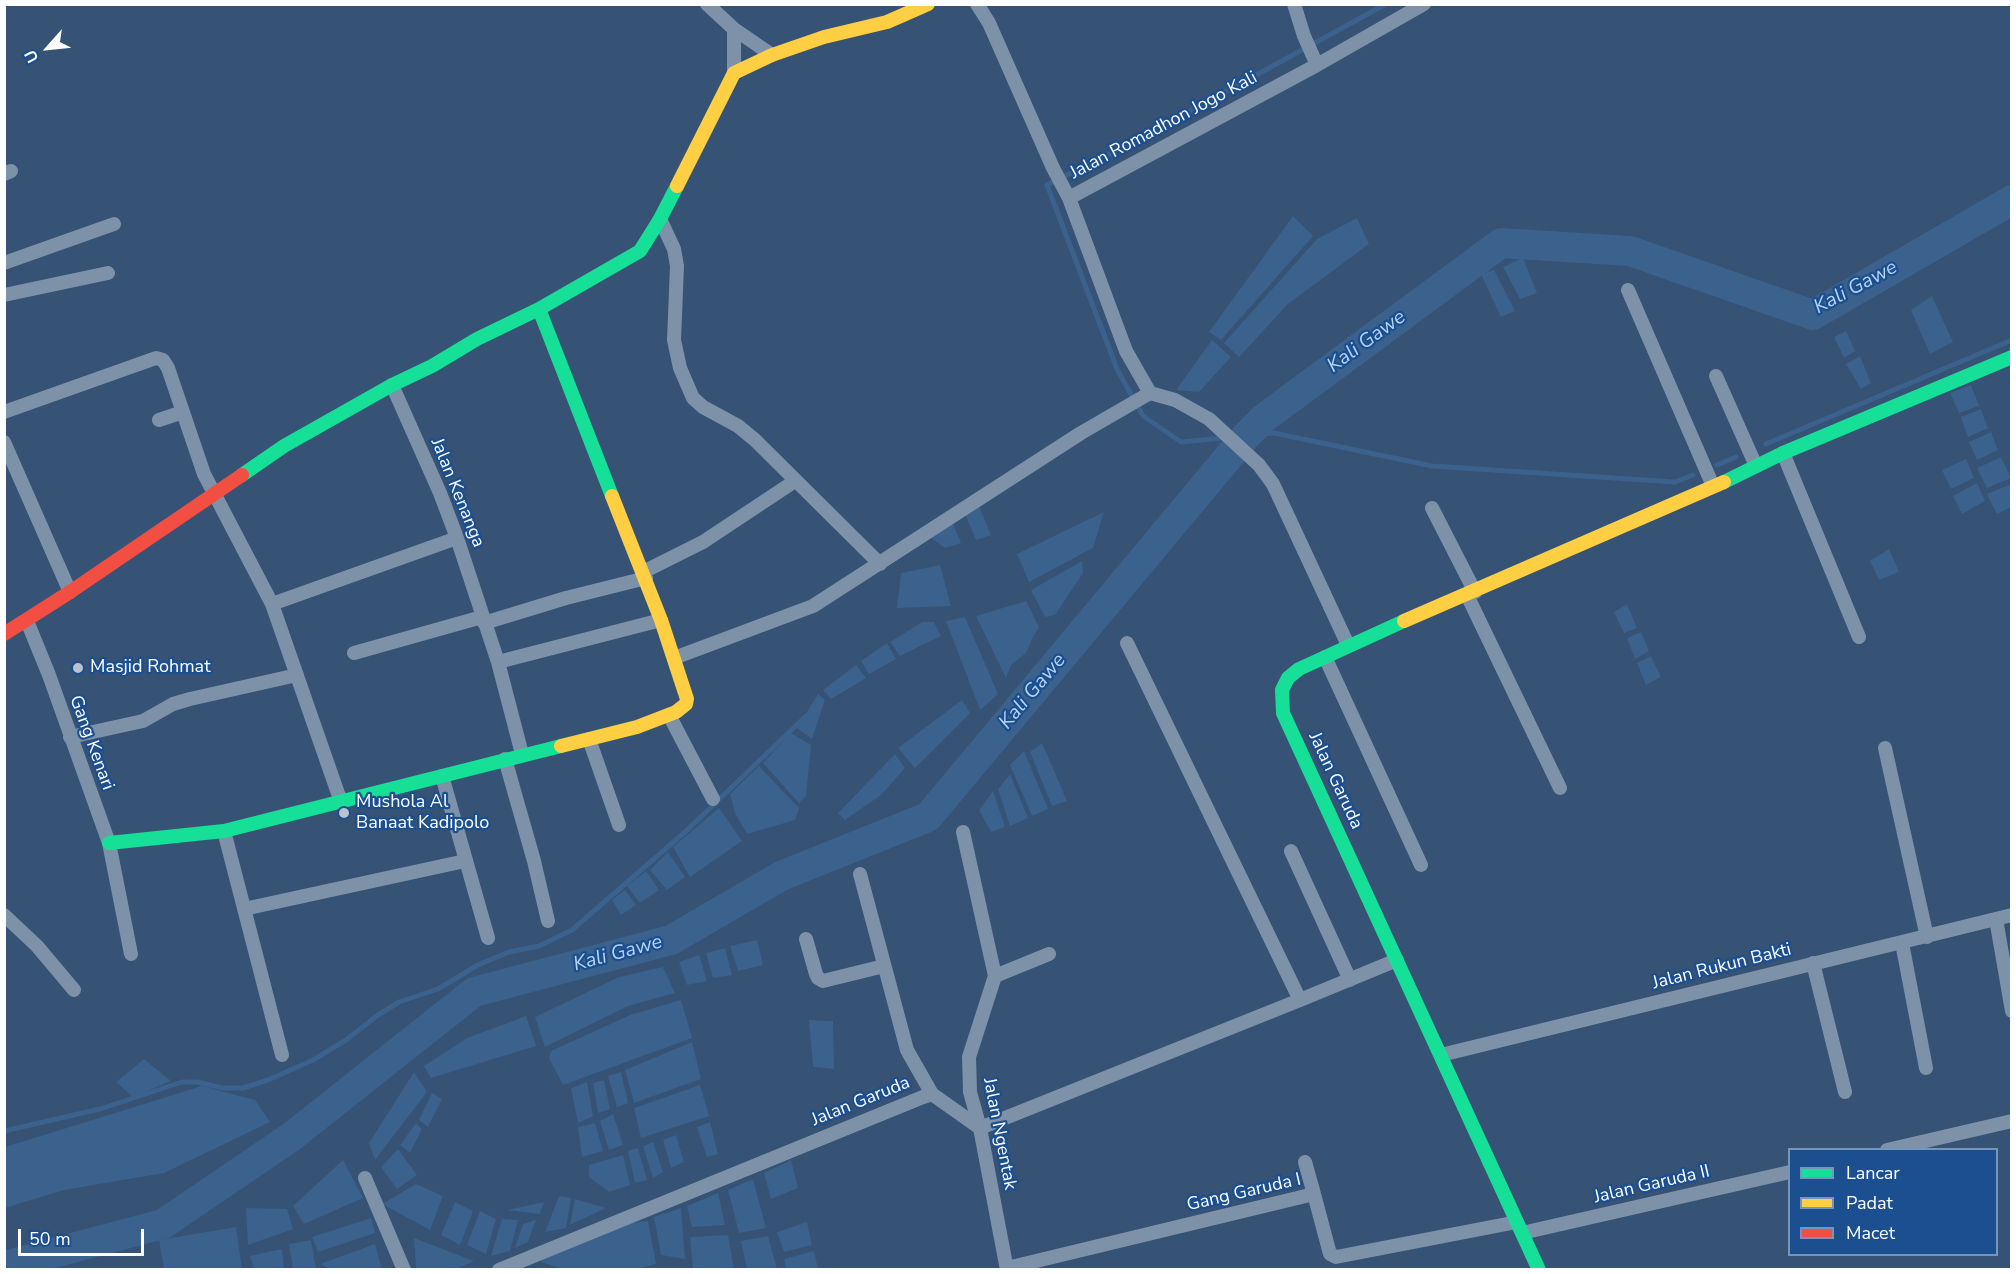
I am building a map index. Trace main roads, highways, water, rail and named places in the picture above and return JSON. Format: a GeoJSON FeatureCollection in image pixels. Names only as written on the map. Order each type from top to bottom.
{"type":"FeatureCollection","features":[{"type":"Feature","properties":{"kind":"water"},"geometry":{"type":"Polygon","coordinates":[[[1293,216],[1313,236],[1221,340],[1209,332],[1293,216]]]}},
{"type":"Feature","properties":{"kind":"water"},"geometry":{"type":"Polygon","coordinates":[[[1357,218],[1369,244],[1288,304],[1239,357],[1224,343],[1317,239],[1357,218]]]}},
{"type":"Feature","properties":{"kind":"water"},"geometry":{"type":"Polygon","coordinates":[[[1523,258],[1537,293],[1520,299],[1503,267],[1523,258]]]}},
{"type":"Feature","properties":{"kind":"water"},"geometry":{"type":"Polygon","coordinates":[[[1494,270],[1515,311],[1501,317],[1481,274],[1494,270]]]}},
{"type":"Feature","properties":{"kind":"water"},"geometry":{"type":"Polygon","coordinates":[[[1932,296],[1953,342],[1930,354],[1911,310],[1932,296]]]}},
{"type":"Feature","properties":{"kind":"water"},"geometry":{"type":"Polygon","coordinates":[[[1846,331],[1855,351],[1844,358],[1834,337],[1846,331]]]}},
{"type":"Feature","properties":{"kind":"water"},"geometry":{"type":"Polygon","coordinates":[[[1212,340],[1231,357],[1199,392],[1176,390],[1212,340]]]}},
{"type":"Feature","properties":{"kind":"water"},"geometry":{"type":"Polygon","coordinates":[[[1860,356],[1871,383],[1861,389],[1846,364],[1860,356]]]}},
{"type":"Feature","properties":{"kind":"water"},"geometry":{"type":"Polygon","coordinates":[[[1971,385],[1979,406],[1959,413],[1950,393],[1971,385]]]}},
{"type":"Feature","properties":{"kind":"water"},"geometry":{"type":"Polygon","coordinates":[[[1981,409],[1988,428],[1968,437],[1961,417],[1981,409]]]}},
{"type":"Feature","properties":{"kind":"water"},"geometry":{"type":"Polygon","coordinates":[[[1991,432],[1998,450],[1977,460],[1969,442],[1991,432]]]}},
{"type":"Feature","properties":{"kind":"water"},"geometry":{"type":"Polygon","coordinates":[[[2001,457],[2011,478],[1987,488],[1977,468],[2001,457]]]}},
{"type":"Feature","properties":{"kind":"water"},"geometry":{"type":"Polygon","coordinates":[[[1966,459],[1974,478],[1951,489],[1942,470],[1966,459]]]}},
{"type":"Feature","properties":{"kind":"water"},"geometry":{"type":"Polygon","coordinates":[[[1977,483],[1985,501],[1962,514],[1953,496],[1977,483]]]}},
{"type":"Feature","properties":{"kind":"water"},"geometry":{"type":"Polygon","coordinates":[[[2011,484],[2011,507],[1997,514],[1987,494],[2011,484]]]}},
{"type":"Feature","properties":{"kind":"water"},"geometry":{"type":"Polygon","coordinates":[[[979,506],[991,535],[976,540],[965,514],[979,506]]]}},
{"type":"Feature","properties":{"kind":"water"},"geometry":{"type":"Polygon","coordinates":[[[1104,512],[1093,548],[1029,582],[1017,554],[1104,512]]]}},
{"type":"Feature","properties":{"kind":"water"},"geometry":{"type":"Polygon","coordinates":[[[952,521],[961,543],[945,548],[927,535],[952,521]]]}},
{"type":"Feature","properties":{"kind":"water"},"geometry":{"type":"Polygon","coordinates":[[[1889,549],[1899,572],[1879,580],[1870,561],[1889,549]]]}},
{"type":"Feature","properties":{"kind":"water"},"geometry":{"type":"Polygon","coordinates":[[[1082,561],[1083,573],[1055,615],[1045,617],[1031,590],[1082,561]]]}},
{"type":"Feature","properties":{"kind":"water"},"geometry":{"type":"Polygon","coordinates":[[[940,565],[951,606],[897,608],[901,573],[940,565]]]}},
{"type":"Feature","properties":{"kind":"water"},"geometry":{"type":"Polygon","coordinates":[[[1026,601],[1039,627],[1026,653],[1011,665],[1006,678],[976,616],[1026,601]]]}},
{"type":"Feature","properties":{"kind":"water"},"geometry":{"type":"Polygon","coordinates":[[[1627,604],[1637,628],[1624,633],[1614,612],[1627,604]]]}},
{"type":"Feature","properties":{"kind":"water"},"geometry":{"type":"Polygon","coordinates":[[[965,617],[998,694],[980,710],[946,621],[965,617]]]}},
{"type":"Feature","properties":{"kind":"water"},"geometry":{"type":"Polygon","coordinates":[[[922,622],[934,622],[941,636],[900,656],[890,642],[922,622]]]}},
{"type":"Feature","properties":{"kind":"water"},"geometry":{"type":"Polygon","coordinates":[[[1641,632],[1649,651],[1635,659],[1627,638],[1641,632]]]}},
{"type":"Feature","properties":{"kind":"water"},"geometry":{"type":"Polygon","coordinates":[[[887,643],[896,659],[869,674],[861,661],[887,643]]]}},
{"type":"Feature","properties":{"kind":"water"},"geometry":{"type":"Polygon","coordinates":[[[1651,656],[1661,677],[1646,685],[1637,663],[1651,656]]]}},
{"type":"Feature","properties":{"kind":"water"},"geometry":{"type":"Polygon","coordinates":[[[856,665],[866,678],[831,699],[823,690],[856,665]]]}},
{"type":"Feature","properties":{"kind":"water"},"geometry":{"type":"Polygon","coordinates":[[[818,694],[825,700],[812,739],[797,728],[818,694]]]}},
{"type":"Feature","properties":{"kind":"water"},"geometry":{"type":"Polygon","coordinates":[[[962,700],[970,713],[915,768],[898,748],[962,700]]]}},
{"type":"Feature","properties":{"kind":"water"},"geometry":{"type":"Polygon","coordinates":[[[791,733],[811,745],[806,796],[799,803],[763,763],[791,733]]]}},
{"type":"Feature","properties":{"kind":"water"},"geometry":{"type":"Polygon","coordinates":[[[1042,743],[1067,801],[1052,806],[1030,752],[1042,743]]]}},
{"type":"Feature","properties":{"kind":"water"},"geometry":{"type":"Polygon","coordinates":[[[1024,751],[1048,809],[1032,816],[1010,765],[1024,751]]]}},
{"type":"Feature","properties":{"kind":"water"},"geometry":{"type":"Polygon","coordinates":[[[895,754],[905,768],[881,795],[845,820],[838,813],[895,754]]]}},
{"type":"Feature","properties":{"kind":"water"},"geometry":{"type":"Polygon","coordinates":[[[759,766],[799,808],[795,820],[747,834],[735,813],[730,794],[759,766]]]}},
{"type":"Feature","properties":{"kind":"water"},"geometry":{"type":"Polygon","coordinates":[[[1010,774],[1028,818],[1010,826],[998,789],[1010,774]]]}},
{"type":"Feature","properties":{"kind":"water"},"geometry":{"type":"Polygon","coordinates":[[[993,791],[1005,827],[991,832],[979,810],[993,791]]]}},
{"type":"Feature","properties":{"kind":"water"},"geometry":{"type":"Polygon","coordinates":[[[719,808],[742,841],[690,877],[673,847],[719,808]]]}},
{"type":"Feature","properties":{"kind":"water"},"geometry":{"type":"Polygon","coordinates":[[[668,852],[685,877],[667,890],[650,870],[668,852]]]}},
{"type":"Feature","properties":{"kind":"water"},"geometry":{"type":"Polygon","coordinates":[[[646,871],[659,890],[640,903],[627,886],[646,871]]]}},
{"type":"Feature","properties":{"kind":"water"},"geometry":{"type":"Polygon","coordinates":[[[625,890],[636,905],[621,915],[612,900],[625,890]]]}},
{"type":"Feature","properties":{"kind":"water"},"geometry":{"type":"Polygon","coordinates":[[[757,940],[763,965],[738,971],[730,946],[757,940]]]}},
{"type":"Feature","properties":{"kind":"water"},"geometry":{"type":"Polygon","coordinates":[[[725,948],[732,975],[713,978],[706,953],[725,948]]]}},
{"type":"Feature","properties":{"kind":"water"},"geometry":{"type":"Polygon","coordinates":[[[699,955],[707,981],[687,985],[679,962],[699,955]]]}},
{"type":"Feature","properties":{"kind":"water"},"geometry":{"type":"Polygon","coordinates":[[[663,967],[675,993],[628,1006],[545,1047],[535,1017],[619,977],[663,967]]]}},
{"type":"Feature","properties":{"kind":"water"},"geometry":{"type":"Polygon","coordinates":[[[681,1000],[692,1038],[563,1085],[549,1058],[551,1051],[630,1015],[681,1000]]]}},
{"type":"Feature","properties":{"kind":"water"},"geometry":{"type":"Polygon","coordinates":[[[526,1016],[536,1046],[431,1078],[424,1066],[467,1038],[526,1016]]]}},
{"type":"Feature","properties":{"kind":"water"},"geometry":{"type":"Polygon","coordinates":[[[809,1020],[833,1021],[834,1069],[813,1067],[809,1020]]]}},
{"type":"Feature","properties":{"kind":"water"},"geometry":{"type":"Polygon","coordinates":[[[692,1042],[701,1079],[634,1103],[625,1070],[692,1042]]]}},
{"type":"Feature","properties":{"kind":"water"},"geometry":{"type":"Polygon","coordinates":[[[144,1059],[171,1081],[133,1097],[116,1082],[144,1059]]]}},
{"type":"Feature","properties":{"kind":"water"},"geometry":{"type":"Polygon","coordinates":[[[414,1072],[427,1092],[375,1160],[369,1143],[414,1072]]]}},
{"type":"Feature","properties":{"kind":"water"},"geometry":{"type":"Polygon","coordinates":[[[621,1072],[628,1103],[617,1107],[608,1076],[621,1072]]]}},
{"type":"Feature","properties":{"kind":"water"},"geometry":{"type":"Polygon","coordinates":[[[604,1080],[610,1109],[598,1113],[593,1083],[604,1080]]]}},
{"type":"Feature","properties":{"kind":"water"},"geometry":{"type":"Polygon","coordinates":[[[587,1082],[593,1116],[578,1123],[571,1088],[587,1082]]]}},
{"type":"Feature","properties":{"kind":"water"},"geometry":{"type":"Polygon","coordinates":[[[700,1085],[709,1116],[641,1138],[634,1108],[700,1085]]]}},
{"type":"Feature","properties":{"kind":"water"},"geometry":{"type":"Polygon","coordinates":[[[202,1086],[255,1100],[270,1122],[164,1173],[64,1190],[5,1208],[5,1147],[202,1086]]]}},
{"type":"Feature","properties":{"kind":"water"},"geometry":{"type":"Polygon","coordinates":[[[432,1093],[442,1099],[428,1127],[419,1120],[432,1093]]]}},
{"type":"Feature","properties":{"kind":"water"},"geometry":{"type":"Polygon","coordinates":[[[613,1114],[623,1145],[609,1150],[600,1121],[613,1114]]]}},
{"type":"Feature","properties":{"kind":"water"},"geometry":{"type":"Polygon","coordinates":[[[710,1122],[718,1154],[707,1157],[697,1127],[710,1122]]]}},
{"type":"Feature","properties":{"kind":"water"},"geometry":{"type":"Polygon","coordinates":[[[416,1123],[422,1129],[410,1153],[400,1145],[416,1123]]]}},
{"type":"Feature","properties":{"kind":"water"},"geometry":{"type":"Polygon","coordinates":[[[595,1123],[603,1151],[582,1157],[578,1127],[595,1123]]]}},
{"type":"Feature","properties":{"kind":"water"},"geometry":{"type":"Polygon","coordinates":[[[676,1135],[684,1162],[671,1168],[663,1140],[676,1135]]]}},
{"type":"Feature","properties":{"kind":"water"},"geometry":{"type":"Polygon","coordinates":[[[653,1142],[663,1172],[653,1178],[643,1146],[653,1142]]]}},
{"type":"Feature","properties":{"kind":"water"},"geometry":{"type":"Polygon","coordinates":[[[638,1148],[647,1180],[635,1183],[628,1151],[638,1148]]]}},
{"type":"Feature","properties":{"kind":"water"},"geometry":{"type":"Polygon","coordinates":[[[398,1149],[417,1175],[397,1189],[381,1167],[398,1149]]]}},
{"type":"Feature","properties":{"kind":"water"},"geometry":{"type":"Polygon","coordinates":[[[623,1155],[630,1185],[609,1192],[589,1177],[589,1165],[623,1155]]]}},
{"type":"Feature","properties":{"kind":"water"},"geometry":{"type":"Polygon","coordinates":[[[343,1160],[363,1198],[304,1224],[293,1206],[343,1160]]]}},
{"type":"Feature","properties":{"kind":"water"},"geometry":{"type":"Polygon","coordinates":[[[791,1160],[798,1188],[771,1199],[764,1173],[791,1160]]]}},
{"type":"Feature","properties":{"kind":"water"},"geometry":{"type":"Polygon","coordinates":[[[753,1179],[766,1228],[739,1233],[728,1190],[753,1179]]]}},
{"type":"Feature","properties":{"kind":"water"},"geometry":{"type":"Polygon","coordinates":[[[416,1184],[443,1196],[430,1230],[382,1204],[416,1184]]]}},
{"type":"Feature","properties":{"kind":"water"},"geometry":{"type":"Polygon","coordinates":[[[718,1193],[725,1225],[692,1227],[687,1206],[718,1193]]]}},
{"type":"Feature","properties":{"kind":"water"},"geometry":{"type":"Polygon","coordinates":[[[559,1196],[571,1198],[566,1228],[545,1232],[559,1196]]]}},
{"type":"Feature","properties":{"kind":"water"},"geometry":{"type":"Polygon","coordinates":[[[575,1199],[606,1208],[570,1225],[575,1199]]]}},
{"type":"Feature","properties":{"kind":"water"},"geometry":{"type":"Polygon","coordinates":[[[455,1202],[473,1211],[460,1245],[441,1235],[455,1202]]]}},
{"type":"Feature","properties":{"kind":"water"},"geometry":{"type":"Polygon","coordinates":[[[544,1202],[540,1214],[507,1210],[544,1202]]]}},
{"type":"Feature","properties":{"kind":"water"},"geometry":{"type":"Polygon","coordinates":[[[246,1208],[287,1209],[293,1229],[248,1245],[246,1208]]]}},
{"type":"Feature","properties":{"kind":"water"},"geometry":{"type":"Polygon","coordinates":[[[681,1208],[685,1259],[661,1255],[654,1217],[681,1208]]]}},
{"type":"Feature","properties":{"kind":"water"},"geometry":{"type":"Polygon","coordinates":[[[480,1211],[496,1219],[486,1254],[467,1245],[480,1211]]]}},
{"type":"Feature","properties":{"kind":"water"},"geometry":{"type":"Polygon","coordinates":[[[371,1218],[375,1233],[318,1252],[312,1237],[371,1218]]]}},
{"type":"Feature","properties":{"kind":"water"},"geometry":{"type":"Polygon","coordinates":[[[502,1219],[518,1220],[510,1251],[491,1256],[502,1219]]]}},
{"type":"Feature","properties":{"kind":"water"},"geometry":{"type":"Polygon","coordinates":[[[536,1220],[528,1242],[515,1248],[523,1224],[536,1220]]]}},
{"type":"Feature","properties":{"kind":"water"},"geometry":{"type":"Polygon","coordinates":[[[648,1221],[656,1264],[638,1269],[566,1270],[541,1262],[542,1256],[616,1225],[648,1221]]]}},
{"type":"Feature","properties":{"kind":"water"},"geometry":{"type":"Polygon","coordinates":[[[807,1222],[812,1245],[784,1252],[777,1232],[807,1222]]]}},
{"type":"Feature","properties":{"kind":"water"},"geometry":{"type":"Polygon","coordinates":[[[236,1227],[242,1269],[164,1269],[159,1240],[236,1227]]]}},
{"type":"Feature","properties":{"kind":"water"},"geometry":{"type":"Polygon","coordinates":[[[728,1235],[734,1269],[693,1269],[690,1237],[728,1235]]]}},
{"type":"Feature","properties":{"kind":"water"},"geometry":{"type":"Polygon","coordinates":[[[768,1236],[777,1269],[747,1269],[741,1241],[768,1236]]]}},
{"type":"Feature","properties":{"kind":"water"},"geometry":{"type":"Polygon","coordinates":[[[414,1238],[474,1261],[456,1269],[416,1269],[414,1238]]]}},
{"type":"Feature","properties":{"kind":"water"},"geometry":{"type":"Polygon","coordinates":[[[311,1240],[316,1269],[293,1269],[289,1244],[311,1240]]]}},
{"type":"Feature","properties":{"kind":"water"},"geometry":{"type":"Polygon","coordinates":[[[375,1244],[382,1269],[331,1269],[320,1264],[375,1244]]]}},
{"type":"Feature","properties":{"kind":"water"},"geometry":{"type":"Polygon","coordinates":[[[282,1249],[284,1269],[254,1269],[250,1256],[282,1249]]]}},
{"type":"Feature","properties":{"kind":"water"},"geometry":{"type":"Polygon","coordinates":[[[814,1251],[818,1269],[786,1269],[784,1259],[814,1251]]]}},
{"type":"Feature","properties":{"kind":"waterway"},"geometry":{"type":"LineString","coordinates":[[1386,4],[1132,143],[1047,185],[1117,369],[1143,416],[1181,442],[1274,433],[1432,466],[1675,482],[1693,475]]}},
{"type":"Feature","properties":{"kind":"waterway","name":"Kali Gawe"},"geometry":{"type":"LineString","coordinates":[[4,1266],[163,1224],[291,1137],[474,992],[671,940],[781,876],[928,817],[1246,436],[1264,418],[1501,243],[1630,251],[1813,315],[2012,200]]}},
{"type":"Feature","properties":{"kind":"waterway"},"geometry":{"type":"LineString","coordinates":[[1766,444],[2012,340]]}},
{"type":"Feature","properties":{"kind":"waterway"},"geometry":{"type":"LineString","coordinates":[[1717,465],[1736,457]]}},
{"type":"Feature","properties":{"kind":"waterway"},"geometry":{"type":"LineString","coordinates":[[4,1131],[100,1109],[182,1082],[197,1082],[223,1088],[243,1088],[268,1080],[313,1060],[346,1040],[399,1002],[438,989],[478,965],[509,952],[539,946],[572,930],[685,832],[806,716]]}},
{"type":"Feature","properties":{"kind":"place","name":"Masjid Rohmat"},"geometry":{"type":"Point","coordinates":[78,668]}},
{"type":"Feature","properties":{"kind":"place","name":"Mushola Al Banaat Kadipolo"},"geometry":{"type":"Point","coordinates":[344,813]}}]}
